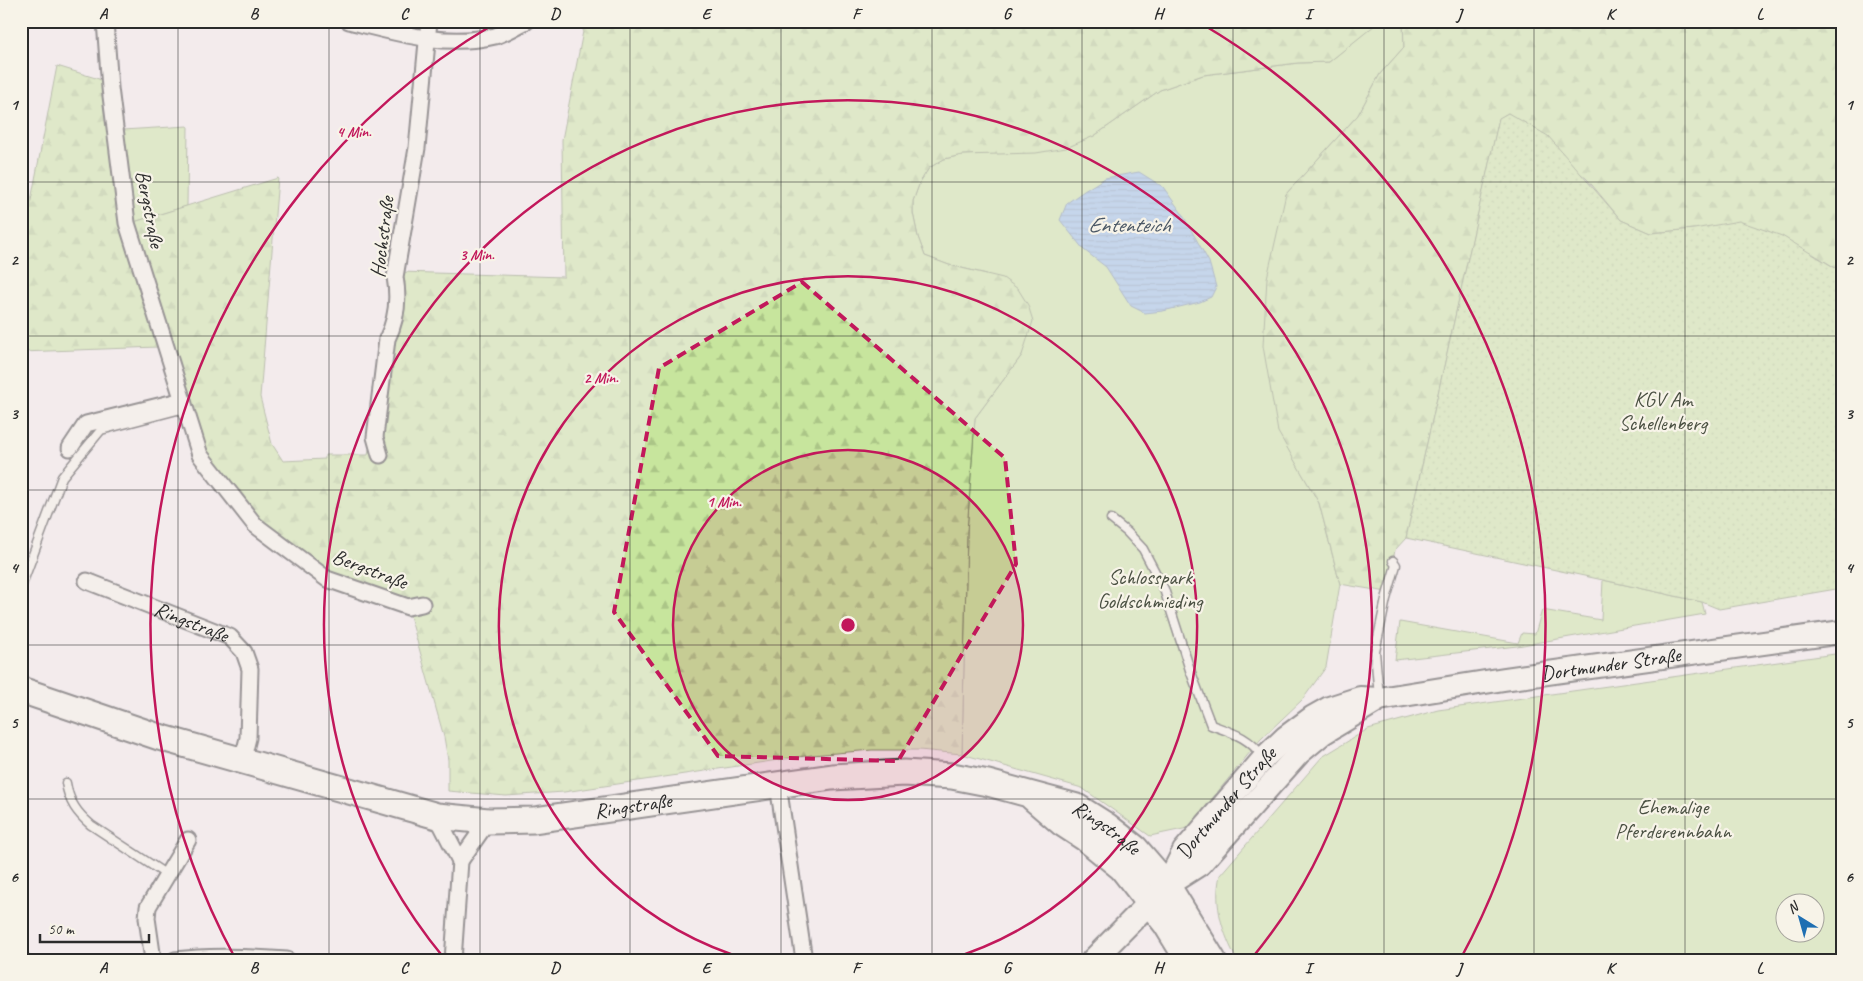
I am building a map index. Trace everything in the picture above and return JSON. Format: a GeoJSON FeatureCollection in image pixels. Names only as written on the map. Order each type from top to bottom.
{"type":"FeatureCollection","features":[{"type":"Feature","properties":{"kind":"main road","name":"Dortmunder Straße"},"geometry":{"type":"LineString","coordinates":[[1093,960],[1158,893],[1184,850],[1265,765],[1286,737],[1329,708],[1360,698],[1379,698],[1842,632]]}},
{"type":"Feature","properties":{"kind":"main road","name":"Ringstraße"},"geometry":{"type":"LineString","coordinates":[[21,690],[159,737],[242,762],[437,816],[488,821],[543,819],[832,777],[904,773],[952,776],[988,783],[1077,808],[1107,826],[1135,848],[1158,893]]}},
{"type":"Feature","properties":{"kind":"main road"},"geometry":{"type":"LineString","coordinates":[[1158,893],[1166,924],[1188,960]]}},
{"type":"Feature","properties":{"kind":"main road"},"geometry":{"type":"LineString","coordinates":[[1158,893],[1213,960]]}},
{"type":"Feature","properties":{"kind":"street","name":"Bergstraße"},"geometry":{"type":"LineString","coordinates":[[106,21],[110,88],[127,223],[200,455],[255,526],[327,579],[408,607],[422,604]]}},
{"type":"Feature","properties":{"kind":"street"},"geometry":{"type":"LineString","coordinates":[[350,21],[403,35],[459,42],[496,36],[526,21]]}},
{"type":"Feature","properties":{"kind":"street","name":"Hochstraße"},"geometry":{"type":"LineString","coordinates":[[380,455],[375,437],[387,339],[394,326],[398,295],[395,277],[417,148],[429,21]]}},
{"type":"Feature","properties":{"kind":"street"},"geometry":{"type":"LineString","coordinates":[[70,448],[86,424],[184,404]]}},
{"type":"Feature","properties":{"kind":"street","name":"Ringstraße"},"geometry":{"type":"LineString","coordinates":[[88,581],[230,637],[244,652],[250,669],[250,679],[248,738],[242,762]]}},
{"type":"Feature","properties":{"kind":"street"},"geometry":{"type":"LineString","coordinates":[[778,785],[804,960]]}},
{"type":"Feature","properties":{"kind":"street"},"geometry":{"type":"LineString","coordinates":[[437,816],[460,861]]}},
{"type":"Feature","properties":{"kind":"street"},"geometry":{"type":"LineString","coordinates":[[453,960],[460,861],[488,821]]}},
{"type":"Feature","properties":{"kind":"street"},"geometry":{"type":"LineString","coordinates":[[153,960],[147,918],[148,907],[188,840]]}},
{"type":"Feature","properties":{"kind":"street"},"geometry":{"type":"LineString","coordinates":[[175,960],[189,958],[288,960]]}},
{"type":"Feature","properties":{"kind":"lane"},"geometry":{"type":"LineString","coordinates":[[21,587],[62,477],[101,430],[184,404]]}},
{"type":"Feature","properties":{"kind":"lane","name":"Dortmunder Straße"},"geometry":{"type":"LineString","coordinates":[[1111,519],[1143,549],[1164,589],[1190,670],[1211,725],[1239,735],[1265,765]]}},
{"type":"Feature","properties":{"kind":"lane"},"geometry":{"type":"LineString","coordinates":[[1379,698],[1375,652],[1386,599],[1396,565],[1393,561]]}},
{"type":"Feature","properties":{"kind":"lane"},"geometry":{"type":"LineString","coordinates":[[66,784],[68,796],[73,807],[82,818],[168,875]]}},
{"type":"Feature","properties":{"kind":"highlighted area"},"geometry":{"type":"Polygon","coordinates":[[[802,282],[1005,458],[1016,564],[898,761],[718,756],[614,612],[659,368],[802,282]]]}},
{"type":"Feature","properties":{"kind":"green space"},"geometry":{"type":"Polygon","coordinates":[[[585,21],[1380,21],[1329,62],[1298,63],[1203,75],[1160,90],[1094,136],[1066,148],[1036,153],[962,155],[944,159],[929,168],[920,182],[913,201],[913,213],[918,237],[925,256],[949,265],[1003,278],[1018,289],[1028,305],[1033,321],[1022,355],[975,418],[967,532],[962,754],[919,750],[872,750],[812,755],[564,792],[506,796],[448,791],[448,760],[444,737],[405,598],[331,573],[260,520],[207,451],[134,222],[278,178],[260,397],[272,444],[283,461],[325,459],[325,455],[368,455],[369,449],[376,453],[380,445],[393,337],[399,333],[405,282],[401,272],[564,277],[562,140],[585,21]]]}},
{"type":"Feature","properties":{"kind":"green space","name":"Schlosspark Goldschmieding"},"geometry":{"type":"Polygon","coordinates":[[[1379,21],[1403,21],[1404,47],[1380,74],[1358,115],[1286,194],[1278,431],[1319,503],[1340,584],[1326,667],[1303,699],[1260,740],[1188,828],[1150,836],[1082,788],[962,754],[967,532],[975,418],[1022,355],[987,274],[949,265],[925,256],[918,237],[913,213],[913,201],[920,182],[929,168],[944,159],[962,155],[998,153],[1094,136],[1160,90],[1203,75],[1298,63],[1329,62],[1379,21]]]}},
{"type":"Feature","properties":{"kind":"green space"},"geometry":{"type":"Polygon","coordinates":[[[1403,21],[1842,21],[1842,272],[1813,254],[1694,229],[1651,233],[1621,220],[1587,179],[1508,113],[1499,119],[1406,538],[1395,550],[1387,592],[1340,584],[1319,503],[1278,432],[1263,346],[1267,278],[1286,194],[1358,115],[1380,74],[1404,47],[1403,21]]]}},
{"type":"Feature","properties":{"kind":"green space"},"geometry":{"type":"Polygon","coordinates":[[[57,66],[102,80],[119,225],[158,347],[21,352],[21,252],[57,66]]]}},
{"type":"Feature","properties":{"kind":"green space","name":"KGV Am Schellenberg"},"geometry":{"type":"Polygon","coordinates":[[[1508,113],[1548,136],[1621,220],[1651,233],[1694,229],[1739,221],[1782,236],[1842,272],[1842,588],[1719,609],[1702,602],[1406,538],[1499,118],[1508,113]]]}},
{"type":"Feature","properties":{"kind":"green space"},"geometry":{"type":"Polygon","coordinates":[[[188,126],[187,206],[134,222],[123,130],[188,126]]]}},
{"type":"Feature","properties":{"kind":"green space"},"geometry":{"type":"Polygon","coordinates":[[[1603,580],[1702,602],[1705,614],[1517,646],[1395,660],[1400,622],[1518,643],[1522,633],[1535,634],[1542,610],[1601,620],[1603,580]]]}},
{"type":"Feature","properties":{"kind":"green space","name":"Ehemalige Pferderennbahn"},"geometry":{"type":"Polygon","coordinates":[[[1842,653],[1842,960],[1237,960],[1227,940],[1221,919],[1218,898],[1220,875],[1322,757],[1368,729],[1438,710],[1842,653]]]}},
{"type":"Feature","properties":{"kind":"water","name":"Ententeich"},"geometry":{"type":"Polygon","coordinates":[[[1139,172],[1163,187],[1181,212],[1209,262],[1216,287],[1211,297],[1200,302],[1163,311],[1145,313],[1131,306],[1106,267],[1084,250],[1060,220],[1067,203],[1105,178],[1139,172]]]}}]}
